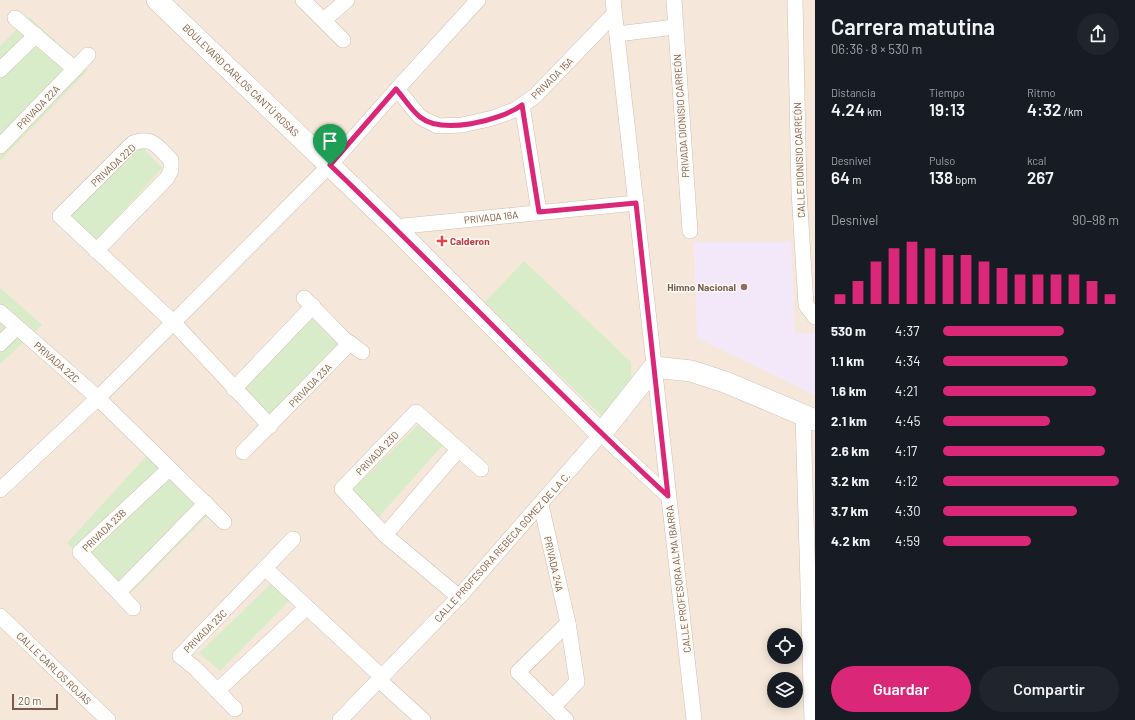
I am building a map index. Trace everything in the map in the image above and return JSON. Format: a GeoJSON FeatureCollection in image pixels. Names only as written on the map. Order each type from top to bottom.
{"type":"FeatureCollection","features":[{"type":"Feature","properties":{"kind":"street","name":"BOULEVARD CARLOS CANTÚ ROSAS"},"geometry":{"type":"LineString","coordinates":[[157,0],[394,226],[601,434],[668,496]]}},
{"type":"Feature","properties":{"kind":"street"},"geometry":{"type":"LineString","coordinates":[[303,0],[343,40]]}},
{"type":"Feature","properties":{"kind":"street"},"geometry":{"type":"LineString","coordinates":[[324,20],[347,0]]}},
{"type":"Feature","properties":{"kind":"street"},"geometry":{"type":"LineString","coordinates":[[0,490],[98,398],[330,165],[396,89],[477,0]]}},
{"type":"Feature","properties":{"kind":"street","name":"PRIVADA DIONISIO CARREÓN"},"geometry":{"type":"LineString","coordinates":[[674,0],[690,232]]}},
{"type":"Feature","properties":{"kind":"street","name":"CALLE DIONISIO CARREÓN"},"geometry":{"type":"LineString","coordinates":[[795,0],[799,191],[806,305],[815,317]]}},
{"type":"Feature","properties":{"kind":"street","name":"PRIVADA 15A"},"geometry":{"type":"LineString","coordinates":[[396,89],[420,117],[438,126],[462,125],[493,118],[515,110],[535,96],[614,7]]}},
{"type":"Feature","properties":{"kind":"street","name":"CALLE PROFESORA ALMA IBARRA"},"geometry":{"type":"LineString","coordinates":[[614,7],[668,496],[690,717]]}},
{"type":"Feature","properties":{"kind":"street"},"geometry":{"type":"LineString","coordinates":[[15,18],[76,69]]}},
{"type":"Feature","properties":{"kind":"street"},"geometry":{"type":"LineString","coordinates":[[617,34],[675,27]]}},
{"type":"Feature","properties":{"kind":"street"},"geometry":{"type":"LineString","coordinates":[[0,70],[36,35]]}},
{"type":"Feature","properties":{"kind":"street","name":"PRIVADA 22A"},"geometry":{"type":"LineString","coordinates":[[0,146],[88,55]]}},
{"type":"Feature","properties":{"kind":"street"},"geometry":{"type":"LineString","coordinates":[[522,105],[539,212]]}},
{"type":"Feature","properties":{"kind":"street","name":"PRIVADA 22D"},"geometry":{"type":"LineString","coordinates":[[96,251],[167,178],[171,170],[171,160],[153,142],[144,139],[133,143],[60,216],[96,251],[173,322]]}},
{"type":"Feature","properties":{"kind":"street","name":"PRIVADA 16A"},"geometry":{"type":"LineString","coordinates":[[394,226],[636,203]]}},
{"type":"Feature","properties":{"kind":"street"},"geometry":{"type":"LineString","coordinates":[[234,389],[309,302],[350,343],[362,352]]}},
{"type":"Feature","properties":{"kind":"street","name":"PRIVADA 22C"},"geometry":{"type":"LineString","coordinates":[[0,312],[98,398]]}},
{"type":"Feature","properties":{"kind":"street"},"geometry":{"type":"LineString","coordinates":[[173,322],[270,426]]}},
{"type":"Feature","properties":{"kind":"street"},"geometry":{"type":"LineString","coordinates":[[0,344],[16,327]]}},
{"type":"Feature","properties":{"kind":"street","name":"PRIVADA 23A"},"geometry":{"type":"LineString","coordinates":[[243,452],[350,343]]}},
{"type":"Feature","properties":{"kind":"street"},"geometry":{"type":"LineString","coordinates":[[654,367],[691,371],[726,382],[809,418],[812,720]]}},
{"type":"Feature","properties":{"kind":"street","name":"CALLE PROFESORA REBECA GÓMEZ DE LA C."},"geometry":{"type":"LineString","coordinates":[[340,720],[459,597],[541,505],[601,434],[654,367]]}},
{"type":"Feature","properties":{"kind":"street"},"geometry":{"type":"LineString","coordinates":[[98,398],[224,522]]}},
{"type":"Feature","properties":{"kind":"street","name":"PRIVADA 23D"},"geometry":{"type":"LineString","coordinates":[[459,597],[385,535],[342,489],[416,412],[457,451],[480,469]]}},
{"type":"Feature","properties":{"kind":"street"},"geometry":{"type":"LineString","coordinates":[[385,535],[457,451]]}},
{"type":"Feature","properties":{"kind":"street","name":"PRIVADA 23B"},"geometry":{"type":"LineString","coordinates":[[133,608],[80,552],[169,469]]}},
{"type":"Feature","properties":{"kind":"street"},"geometry":{"type":"LineString","coordinates":[[119,592],[206,503]]}},
{"type":"Feature","properties":{"kind":"street","name":"PRIVADA 24A"},"geometry":{"type":"LineString","coordinates":[[541,505],[568,623],[577,682],[553,707]]}},
{"type":"Feature","properties":{"kind":"street","name":"PRIVADA 23C"},"geometry":{"type":"LineString","coordinates":[[235,709],[180,656],[266,569],[293,539]]}},
{"type":"Feature","properties":{"kind":"street"},"geometry":{"type":"LineString","coordinates":[[266,569],[423,720]]}},
{"type":"Feature","properties":{"kind":"street"},"geometry":{"type":"LineString","coordinates":[[217,690],[307,607]]}},
{"type":"Feature","properties":{"kind":"street","name":"CALLE CARLOS ROJAS"},"geometry":{"type":"LineString","coordinates":[[0,616],[108,720]]}},
{"type":"Feature","properties":{"kind":"street"},"geometry":{"type":"LineString","coordinates":[[566,720],[518,672],[568,623]]}},
{"type":"Feature","properties":{"kind":"shaded area"},"geometry":{"type":"Polygon","coordinates":[[[0,0],[815,0],[815,720],[0,720],[0,0]]]}},
{"type":"Feature","properties":{"kind":"shaded area","name":"Himno Nacional"},"geometry":{"type":"Polygon","coordinates":[[[694,242],[791,242],[795,333],[815,333],[815,395],[697,338],[694,242]]]}},
{"type":"Feature","properties":{"kind":"green space"},"geometry":{"type":"Polygon","coordinates":[[[29,17],[88,70],[0,161],[0,46],[29,17]]]}},
{"type":"Feature","properties":{"kind":"green space"},"geometry":{"type":"Polygon","coordinates":[[[141,146],[162,168],[94,243],[69,217],[141,146]]]}},
{"type":"Feature","properties":{"kind":"green space"},"geometry":{"type":"Polygon","coordinates":[[[524,261],[631,362],[632,390],[602,416],[484,303],[524,261]]]}},
{"type":"Feature","properties":{"kind":"green space"},"geometry":{"type":"Polygon","coordinates":[[[0,288],[42,325],[0,364],[0,288]]]}},
{"type":"Feature","properties":{"kind":"green space"},"geometry":{"type":"Polygon","coordinates":[[[317,313],[346,339],[271,418],[244,388],[317,313]]]}},
{"type":"Feature","properties":{"kind":"green space"},"geometry":{"type":"Polygon","coordinates":[[[427,416],[448,439],[377,519],[350,492],[427,416]]]}},
{"type":"Feature","properties":{"kind":"green space"},"geometry":{"type":"Polygon","coordinates":[[[151,451],[212,511],[122,602],[67,543],[151,451]]]}},
{"type":"Feature","properties":{"kind":"green space"},"geometry":{"type":"Polygon","coordinates":[[[271,584],[289,601],[220,671],[199,653],[271,584]]]}},
{"type":"Feature","properties":{"kind":"place","name":"Calderon"},"geometry":{"type":"Point","coordinates":[442,241]}},
{"type":"Feature","properties":{"kind":"place","name":"Himno Nacional"},"geometry":{"type":"Point","coordinates":[744,287]}},
{"type":"Feature","properties":{"kind":"route"},"geometry":{"type":"LineString","coordinates":[[396,89],[420,117],[438,126],[462,125],[493,118],[515,110],[522,105],[539,212],[636,203],[668,496],[601,434],[394,226],[330,165],[396,89]]}}]}
